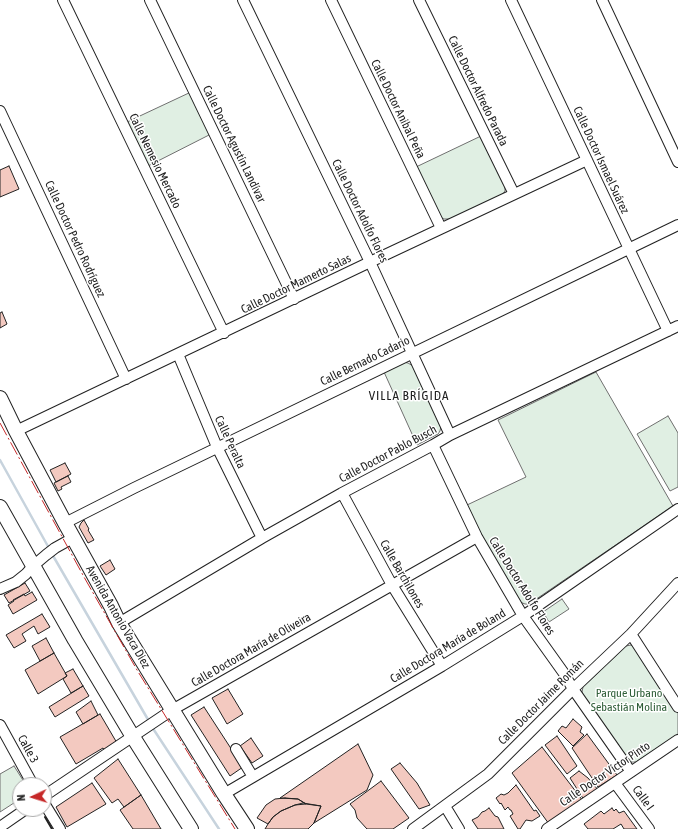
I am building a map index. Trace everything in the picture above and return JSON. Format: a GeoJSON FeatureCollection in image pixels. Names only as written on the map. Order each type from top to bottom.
{"type":"FeatureCollection","features":[{"type":"Feature","properties":{"kind":"highway","name":"Avenida Antonio Vaca Diez"},"geometry":{"type":"LineString","coordinates":[[0,398],[16,432],[111,606],[167,713],[247,829]]}},
{"type":"Feature","properties":{"kind":"highway"},"geometry":{"type":"LineString","coordinates":[[0,507],[75,640],[136,735],[191,829]]}},
{"type":"Feature","properties":{"kind":"street","name":"Calle Nemesio Mercado"},"geometry":{"type":"LineString","coordinates":[[63,0],[224,333]]}},
{"type":"Feature","properties":{"kind":"street","name":"Calle Doctor Agustín Landívar"},"geometry":{"type":"LineString","coordinates":[[150,0],[294,299]]}},
{"type":"Feature","properties":{"kind":"street","name":"Calle Doctor Adolfo Flores"},"geometry":{"type":"LineString","coordinates":[[243,0],[370,262],[450,435]]}},
{"type":"Feature","properties":{"kind":"street","name":"Calle Doctor Anibal Peña"},"geometry":{"type":"LineString","coordinates":[[331,0],[441,228]]}},
{"type":"Feature","properties":{"kind":"street","name":"Calle Doctor Alfredo Parada"},"geometry":{"type":"LineString","coordinates":[[419,0],[514,194]]}},
{"type":"Feature","properties":{"kind":"street","name":"Calle Doctor Ismael Suárez"},"geometry":{"type":"LineString","coordinates":[[511,0],[668,331]]}},
{"type":"Feature","properties":{"kind":"street"},"geometry":{"type":"LineString","coordinates":[[602,0],[678,162]]}},
{"type":"Feature","properties":{"kind":"street","name":"Calle Doctor Pedro Rodríguez"},"geometry":{"type":"LineString","coordinates":[[0,111],[126,379]]}},
{"type":"Feature","properties":{"kind":"street","name":"Calle Doctor Mamerto Salas"},"geometry":{"type":"LineString","coordinates":[[16,432],[441,228],[587,160]]}},
{"type":"Feature","properties":{"kind":"street","name":"Calle Bernado Cadario"},"geometry":{"type":"LineString","coordinates":[[65,523],[217,447],[678,225]]}},
{"type":"Feature","properties":{"kind":"street","name":"Calle Doctor Pablo Busch"},"geometry":{"type":"LineString","coordinates":[[119,623],[262,538],[450,435],[678,326]]}},
{"type":"Feature","properties":{"kind":"street","name":"Calle Peralta"},"geometry":{"type":"LineString","coordinates":[[178,354],[217,447],[262,538]]}},
{"type":"Feature","properties":{"kind":"street","name":"Calle Doctor Adolfo Flores"},"geometry":{"type":"LineString","coordinates":[[433,445],[477,537],[522,616],[563,672],[573,689],[631,772]]}},
{"type":"Feature","properties":{"kind":"street","name":"Calle Barchilones"},"geometry":{"type":"LineString","coordinates":[[342,493],[392,585],[442,666]]}},
{"type":"Feature","properties":{"kind":"street","name":"Calle Doctora María de Boland"},"geometry":{"type":"LineString","coordinates":[[224,794],[442,666],[522,616],[678,509]]}},
{"type":"Feature","properties":{"kind":"street","name":"Calle Doctora María de Oliveira"},"geometry":{"type":"LineString","coordinates":[[52,791],[167,713],[477,537]]}},
{"type":"Feature","properties":{"kind":"street"},"geometry":{"type":"LineString","coordinates":[[0,590],[16,582],[46,554],[73,538]]}},
{"type":"Feature","properties":{"kind":"street","name":"Calle Doctor Jaime Román"},"geometry":{"type":"LineString","coordinates":[[413,829],[488,774],[573,689],[631,634],[678,584]]}},
{"type":"Feature","properties":{"kind":"street"},"geometry":{"type":"LineString","coordinates":[[631,634],[678,707]]}},
{"type":"Feature","properties":{"kind":"street","name":"Calle 3"},"geometry":{"type":"LineString","coordinates":[[0,725],[29,777]]}},
{"type":"Feature","properties":{"kind":"street","name":"Calle Doctor Víctor Pinto"},"geometry":{"type":"LineString","coordinates":[[547,829],[678,740]]}},
{"type":"Feature","properties":{"kind":"street"},"geometry":{"type":"LineString","coordinates":[[236,749],[253,777]]}},
{"type":"Feature","properties":{"kind":"street","name":"Calle I"},"geometry":{"type":"LineString","coordinates":[[615,783],[649,829]]}},
{"type":"Feature","properties":{"kind":"street"},"geometry":{"type":"LineString","coordinates":[[445,806],[460,829]]}},
{"type":"Feature","properties":{"kind":"street"},"geometry":{"type":"LineString","coordinates":[[52,816],[60,829]]}},
{"type":"Feature","properties":{"kind":"street"},"geometry":{"type":"LineString","coordinates":[[0,827],[14,817]]}},
{"type":"Feature","properties":{"kind":"green space"},"geometry":{"type":"Polygon","coordinates":[[[191,92],[211,134],[148,166],[127,122],[191,92]]]}},
{"type":"Feature","properties":{"kind":"green space"},"geometry":{"type":"Polygon","coordinates":[[[481,136],[505,185],[505,191],[502,195],[450,219],[444,219],[440,217],[416,167],[481,136]]]}},
{"type":"Feature","properties":{"kind":"green space"},"geometry":{"type":"Polygon","coordinates":[[[403,362],[413,366],[441,426],[438,434],[417,445],[384,372],[403,362]]]}},
{"type":"Feature","properties":{"kind":"green space"},"geometry":{"type":"Polygon","coordinates":[[[596,372],[673,506],[529,604],[525,604],[520,602],[481,534],[467,505],[526,477],[498,420],[596,372]]]}},
{"type":"Feature","properties":{"kind":"green space"},"geometry":{"type":"Polygon","coordinates":[[[668,416],[678,433],[678,487],[670,491],[637,434],[668,416]]]}},
{"type":"Feature","properties":{"kind":"green space"},"geometry":{"type":"Polygon","coordinates":[[[562,599],[569,609],[549,622],[543,612],[562,599]]]}},
{"type":"Feature","properties":{"kind":"green space","name":"Parque Urbano Sebastián Molina"},"geometry":{"type":"Polygon","coordinates":[[[631,645],[635,647],[678,712],[678,734],[636,762],[631,762],[628,760],[582,692],[583,687],[626,646],[631,645]]]}},
{"type":"Feature","properties":{"kind":"green space"},"geometry":{"type":"Polygon","coordinates":[[[14,766],[21,777],[12,777],[12,804],[0,812],[0,774],[14,766]]]}},
{"type":"Feature","properties":{"kind":"building"},"geometry":{"type":"Polygon","coordinates":[[[9,166],[19,189],[0,197],[0,170],[9,166]]]}},
{"type":"Feature","properties":{"kind":"building"},"geometry":{"type":"Polygon","coordinates":[[[2,312],[7,324],[0,328],[0,313],[2,312]]]}},
{"type":"Feature","properties":{"kind":"building"},"geometry":{"type":"Polygon","coordinates":[[[65,463],[71,474],[56,482],[50,470],[65,463]]]}},
{"type":"Feature","properties":{"kind":"building"},"geometry":{"type":"Polygon","coordinates":[[[68,476],[71,482],[61,487],[62,489],[58,491],[54,483],[68,476]]]}},
{"type":"Feature","properties":{"kind":"building"},"geometry":{"type":"Polygon","coordinates":[[[84,520],[94,540],[88,543],[79,527],[84,520]]]}},
{"type":"Feature","properties":{"kind":"building"},"geometry":{"type":"Polygon","coordinates":[[[110,560],[115,569],[106,575],[100,566],[110,560]]]}},
{"type":"Feature","properties":{"kind":"building"},"geometry":{"type":"Polygon","coordinates":[[[25,583],[30,591],[9,603],[4,595],[25,583]]]}},
{"type":"Feature","properties":{"kind":"building"},"geometry":{"type":"Polygon","coordinates":[[[32,592],[37,600],[13,614],[8,605],[14,601],[13,600],[24,594],[25,596],[32,592]]]}},
{"type":"Feature","properties":{"kind":"building"},"geometry":{"type":"Polygon","coordinates":[[[42,614],[50,627],[38,634],[34,626],[22,634],[26,641],[14,648],[6,635],[42,614]]]}},
{"type":"Feature","properties":{"kind":"building"},"geometry":{"type":"Polygon","coordinates":[[[46,638],[54,653],[40,661],[32,646],[46,638]]]}},
{"type":"Feature","properties":{"kind":"building"},"geometry":{"type":"Polygon","coordinates":[[[54,653],[67,676],[38,694],[25,670],[54,653]]]}},
{"type":"Feature","properties":{"kind":"building"},"geometry":{"type":"Polygon","coordinates":[[[73,669],[83,686],[71,693],[63,679],[67,676],[65,673],[73,669]]]}},
{"type":"Feature","properties":{"kind":"building"},"geometry":{"type":"Polygon","coordinates":[[[83,686],[89,696],[55,717],[49,707],[83,686]]]}},
{"type":"Feature","properties":{"kind":"building"},"geometry":{"type":"Polygon","coordinates":[[[228,689],[243,714],[227,724],[212,698],[228,689]]]}},
{"type":"Feature","properties":{"kind":"building"},"geometry":{"type":"Polygon","coordinates":[[[91,701],[98,715],[83,724],[76,712],[91,701]]]}},
{"type":"Feature","properties":{"kind":"building"},"geometry":{"type":"Polygon","coordinates":[[[204,707],[243,767],[230,776],[191,715],[204,707]]]}},
{"type":"Feature","properties":{"kind":"building"},"geometry":{"type":"Polygon","coordinates":[[[100,714],[117,743],[105,751],[103,748],[76,764],[60,737],[100,714]]]}},
{"type":"Feature","properties":{"kind":"building"},"geometry":{"type":"Polygon","coordinates":[[[573,719],[582,727],[580,732],[584,735],[573,746],[558,731],[562,726],[566,728],[573,719]]]}},
{"type":"Feature","properties":{"kind":"building"},"geometry":{"type":"Polygon","coordinates":[[[587,734],[617,775],[598,787],[572,748],[587,734]]]}},
{"type":"Feature","properties":{"kind":"building"},"geometry":{"type":"Polygon","coordinates":[[[557,736],[577,766],[567,774],[545,745],[557,736]]]}},
{"type":"Feature","properties":{"kind":"building"},"geometry":{"type":"Polygon","coordinates":[[[251,738],[263,756],[252,763],[240,746],[251,738]]]}},
{"type":"Feature","properties":{"kind":"building"},"geometry":{"type":"Polygon","coordinates":[[[358,744],[373,775],[367,790],[314,823],[321,806],[306,804],[298,799],[280,798],[358,744]]]}},
{"type":"Feature","properties":{"kind":"building"},"geometry":{"type":"Polygon","coordinates":[[[542,747],[583,801],[549,824],[512,773],[542,747]]]}},
{"type":"Feature","properties":{"kind":"building"},"geometry":{"type":"Polygon","coordinates":[[[118,759],[141,795],[124,807],[118,799],[112,803],[94,778],[118,759]]]}},
{"type":"Feature","properties":{"kind":"building"},"geometry":{"type":"Polygon","coordinates":[[[400,763],[417,783],[430,805],[419,809],[391,769],[400,763]]]}},
{"type":"Feature","properties":{"kind":"building"},"geometry":{"type":"Polygon","coordinates":[[[579,771],[588,778],[599,791],[584,800],[570,778],[579,771]]]}},
{"type":"Feature","properties":{"kind":"building"},"geometry":{"type":"Polygon","coordinates":[[[381,781],[409,818],[393,829],[367,829],[357,818],[355,810],[350,804],[381,781]]]}},
{"type":"Feature","properties":{"kind":"building"},"geometry":{"type":"Polygon","coordinates":[[[92,783],[106,804],[67,827],[56,807],[92,783]]]}},
{"type":"Feature","properties":{"kind":"building"},"geometry":{"type":"Polygon","coordinates":[[[516,785],[534,811],[536,810],[540,816],[532,821],[526,820],[520,829],[518,829],[510,816],[513,814],[511,810],[508,807],[505,810],[496,798],[501,794],[504,795],[508,793],[516,785]]]}},
{"type":"Feature","properties":{"kind":"building"},"geometry":{"type":"Polygon","coordinates":[[[141,795],[161,829],[133,829],[120,810],[141,795]]]}},
{"type":"Feature","properties":{"kind":"building"},"geometry":{"type":"Polygon","coordinates":[[[275,799],[298,799],[306,804],[295,805],[281,811],[273,817],[268,824],[257,818],[266,805],[275,799]]]}},
{"type":"Feature","properties":{"kind":"building"},"geometry":{"type":"Polygon","coordinates":[[[303,803],[321,806],[314,823],[308,829],[265,829],[273,817],[281,811],[303,803]]]}},
{"type":"Feature","properties":{"kind":"building"},"geometry":{"type":"Polygon","coordinates":[[[489,808],[495,816],[498,817],[504,829],[478,829],[472,820],[489,808]]]}},
{"type":"Feature","properties":{"kind":"building"},"geometry":{"type":"Polygon","coordinates":[[[612,808],[614,811],[616,809],[619,813],[624,811],[637,829],[624,829],[621,824],[613,829],[588,829],[584,824],[601,811],[604,814],[612,808]]]}},
{"type":"Feature","properties":{"kind":"waterway"},"geometry":{"type":"LineString","coordinates":[[0,460],[50,550]]}},
{"type":"Feature","properties":{"kind":"waterway"},"geometry":{"type":"LineString","coordinates":[[52,554],[150,723]]}},
{"type":"Feature","properties":{"kind":"waterway"},"geometry":{"type":"LineString","coordinates":[[152,727],[219,829]]}},
{"type":"Feature","properties":{"kind":"wall"},"geometry":{"type":"LineString","coordinates":[[45,817],[52,829]]}},
{"type":"Feature","properties":{"kind":"power"},"geometry":{"type":"LineString","coordinates":[[0,423],[84,577],[137,670],[235,829]]}},
{"type":"Feature","properties":{"kind":"district","name":"VILLA BRÍGIDA"},"geometry":{"type":"Point","coordinates":[409,396]}}]}
